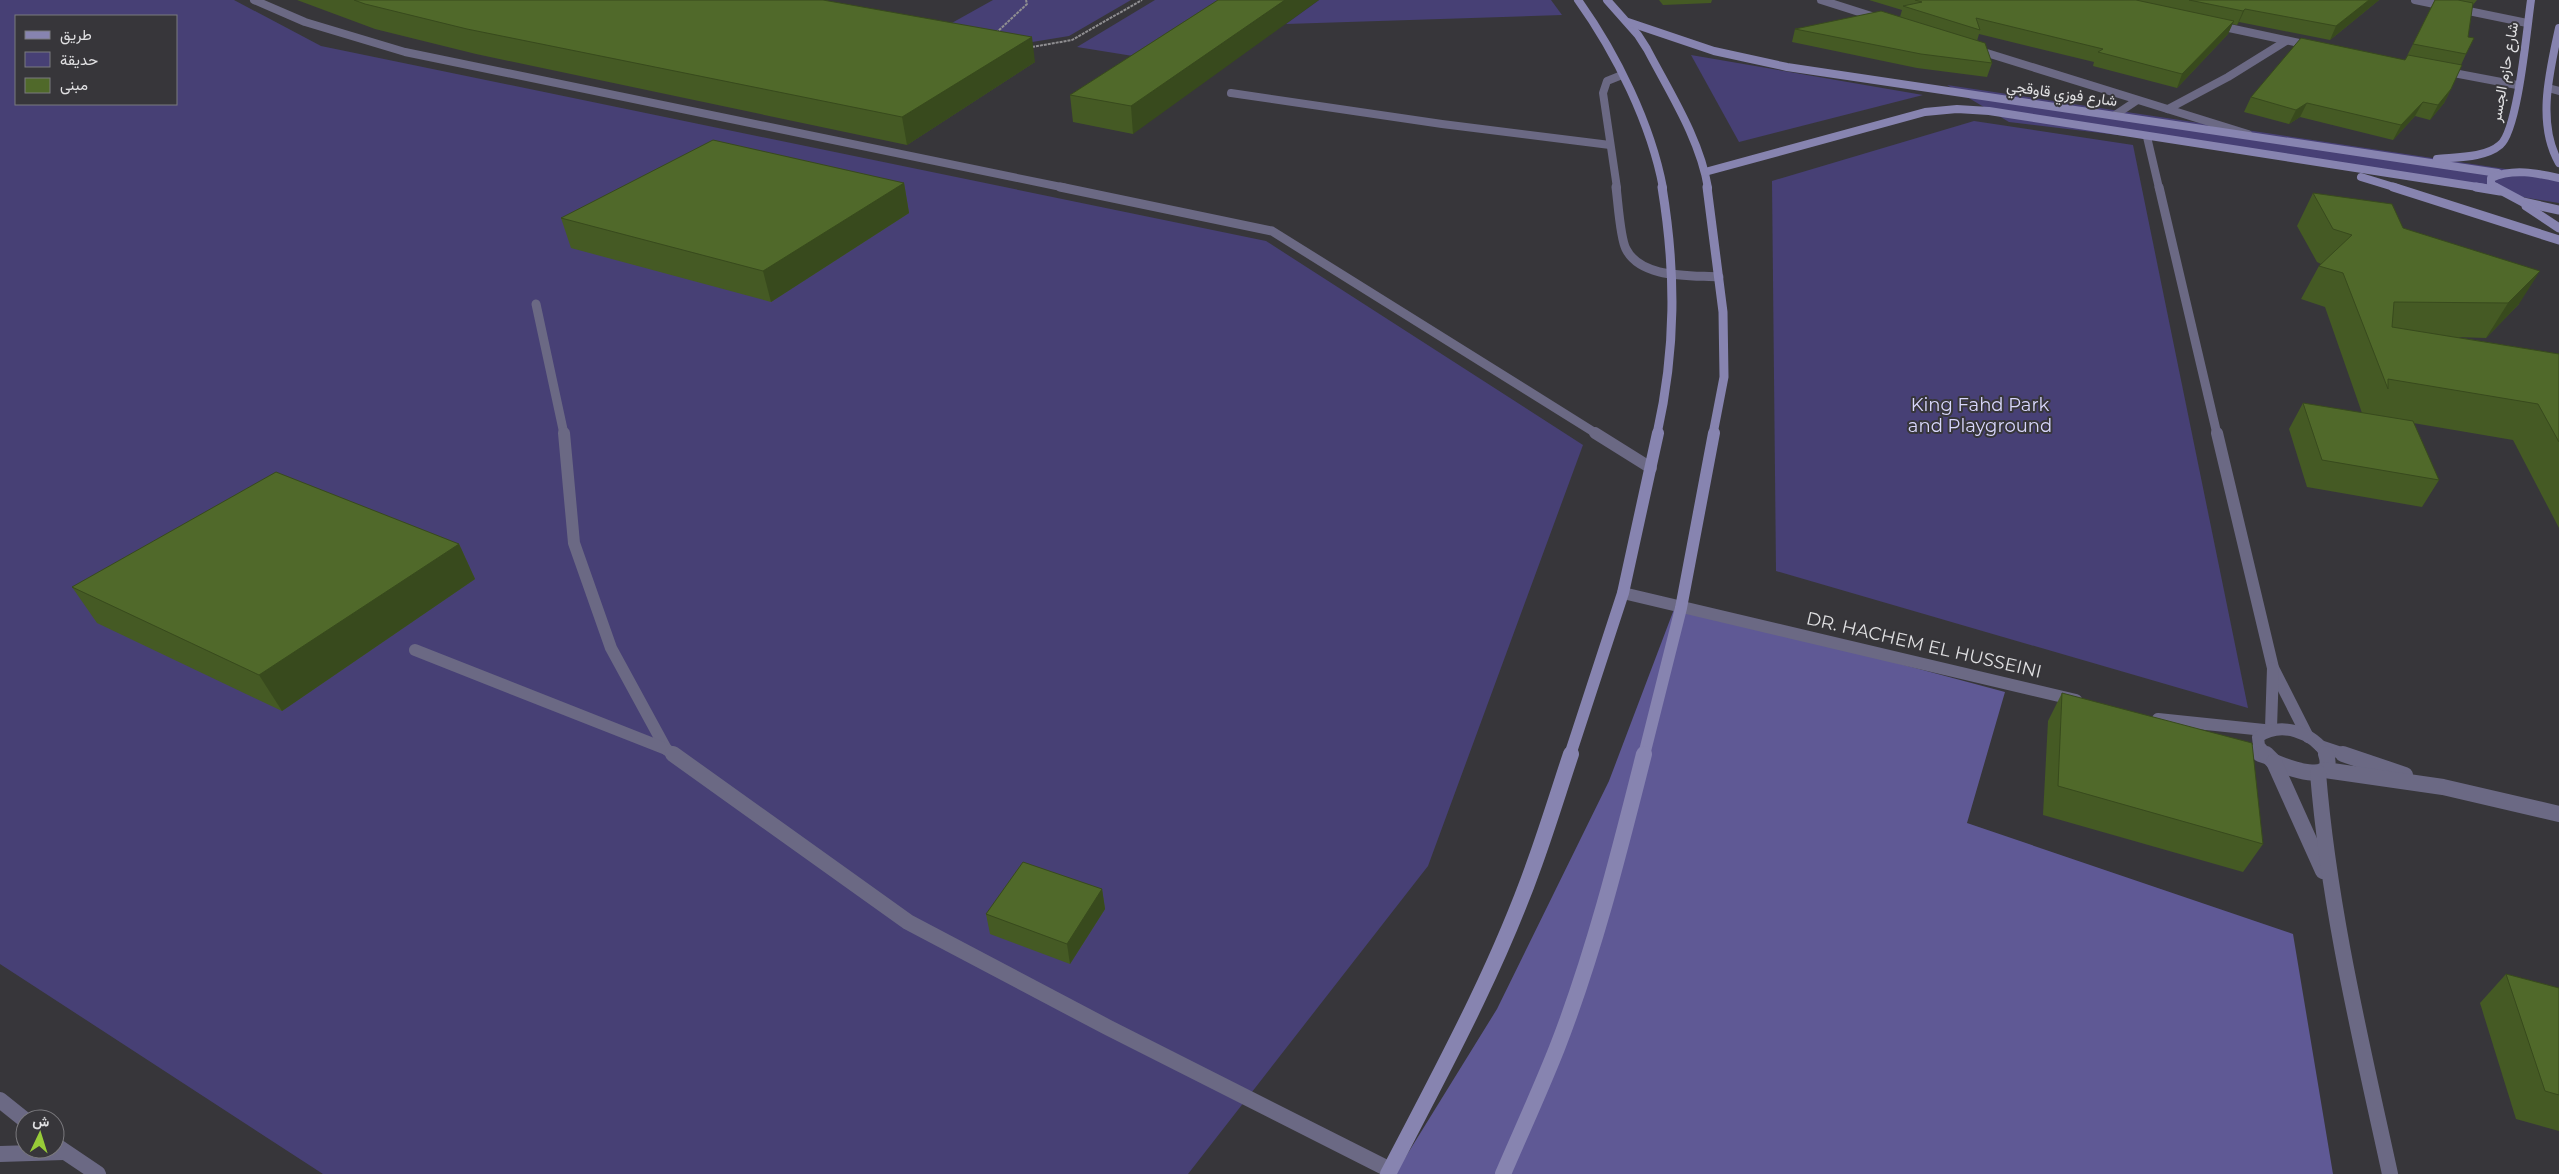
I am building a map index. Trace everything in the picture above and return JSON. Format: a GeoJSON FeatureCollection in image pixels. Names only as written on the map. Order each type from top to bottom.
{"type":"FeatureCollection","features":[{"type":"Feature","properties":{"kind":"street"},"geometry":{"type":"LineString","coordinates":[[254,0],[305,22],[405,52],[1272,231],[1651,468]]}},
{"type":"Feature","properties":{"kind":"street"},"geometry":{"type":"LineString","coordinates":[[415,650],[666,750],[908,922],[1389,1172],[1457,1042],[1504,939],[1556,800],[1623,594],[1667,390],[1672,334],[1673,273],[1670,231],[1657,161],[1622,75],[1600,31],[1578,0]]}},
{"type":"Feature","properties":{"kind":"street"},"geometry":{"type":"LineString","coordinates":[[1502,1174],[1557,1048],[1590,951],[1636,789],[1681,608],[1724,376],[1724,344],[1719,276],[1705,172],[1695,143],[1648,49],[1607,0]]}},
{"type":"Feature","properties":{"kind":"street"},"geometry":{"type":"LineString","coordinates":[[1821,0],[1885,20]]}},
{"type":"Feature","properties":{"kind":"street"},"geometry":{"type":"LineString","coordinates":[[2415,0],[2526,23]]}},
{"type":"Feature","properties":{"kind":"street","name":"شارع حازم الجسر"},"geometry":{"type":"LineString","coordinates":[[2412,160],[2484,153],[2501,145],[2512,125],[2516,85],[2531,0]]}},
{"type":"Feature","properties":{"kind":"street","name":"شارع فوزي قاوقجي"},"geometry":{"type":"LineString","coordinates":[[1627,22],[1689,44],[1746,59],[1832,75],[2115,114],[2498,173],[2521,172],[2559,178]]}},
{"type":"Feature","properties":{"kind":"street"},"geometry":{"type":"LineString","coordinates":[[2211,24],[2325,48]]}},
{"type":"Feature","properties":{"kind":"street"},"geometry":{"type":"LineString","coordinates":[[2559,28],[2548,88],[2551,146],[2553,156],[2559,163]]}},
{"type":"Feature","properties":{"kind":"street"},"geometry":{"type":"LineString","coordinates":[[2168,109],[2228,77],[2286,41]]}},
{"type":"Feature","properties":{"kind":"street"},"geometry":{"type":"LineString","coordinates":[[1968,47],[2136,101],[2248,134]]}},
{"type":"Feature","properties":{"kind":"street"},"geometry":{"type":"LineString","coordinates":[[2430,69],[2516,85]]}},
{"type":"Feature","properties":{"kind":"street"},"geometry":{"type":"LineString","coordinates":[[1622,75],[1608,81],[1602,93],[1625,248],[1639,263],[1654,269],[1673,273],[1719,276]]}},
{"type":"Feature","properties":{"kind":"street"},"geometry":{"type":"LineString","coordinates":[[2548,88],[2559,91]]}},
{"type":"Feature","properties":{"kind":"street"},"geometry":{"type":"LineString","coordinates":[[1231,93],[1442,124],[1610,145]]}},
{"type":"Feature","properties":{"kind":"street"},"geometry":{"type":"LineString","coordinates":[[1973,94],[1966,96],[1963,101],[1973,109]]}},
{"type":"Feature","properties":{"kind":"street"},"geometry":{"type":"LineString","coordinates":[[2115,114],[2136,101]]}},
{"type":"Feature","properties":{"kind":"street","name":"شارع فوزي قاوقجي"},"geometry":{"type":"LineString","coordinates":[[1705,172],[1925,112],[1973,109],[2500,191],[2518,200]]}},
{"type":"Feature","properties":{"kind":"street"},"geometry":{"type":"LineString","coordinates":[[2148,137],[2274,668],[2308,737]]}},
{"type":"Feature","properties":{"kind":"street"},"geometry":{"type":"LineString","coordinates":[[2323,164],[2559,240]]}},
{"type":"Feature","properties":{"kind":"street"},"geometry":{"type":"LineString","coordinates":[[2498,173],[2491,178],[2491,184],[2500,191]]}},
{"type":"Feature","properties":{"kind":"street"},"geometry":{"type":"LineString","coordinates":[[2518,200],[2559,210]]}},
{"type":"Feature","properties":{"kind":"street"},"geometry":{"type":"LineString","coordinates":[[2518,200],[2559,228]]}},
{"type":"Feature","properties":{"kind":"street"},"geometry":{"type":"LineString","coordinates":[[536,304],[564,429],[574,543],[610,648],[666,750]]}},
{"type":"Feature","properties":{"kind":"street","name":"DR. HACHEM EL HUSSEINI"},"geometry":{"type":"LineString","coordinates":[[1623,594],[2090,703]]}},
{"type":"Feature","properties":{"kind":"street"},"geometry":{"type":"LineString","coordinates":[[2274,668],[2267,729],[2258,736],[2259,746],[2270,759],[2329,885]]}},
{"type":"Feature","properties":{"kind":"street"},"geometry":{"type":"LineString","coordinates":[[2390,1174],[2329,885],[2322,832],[2321,771],[2328,763],[2327,755],[2320,746],[2308,737],[2295,731],[2153,718],[2270,759],[2296,771],[2321,771],[2443,787]]}},
{"type":"Feature","properties":{"kind":"street"},"geometry":{"type":"LineString","coordinates":[[2320,746],[2443,787],[2559,814]]}},
{"type":"Feature","properties":{"kind":"street"},"geometry":{"type":"LineString","coordinates":[[0,1100],[15,1112]]}},
{"type":"Feature","properties":{"kind":"street"},"geometry":{"type":"LineString","coordinates":[[0,1154],[15,1152]]}},
{"type":"Feature","properties":{"kind":"street"},"geometry":{"type":"LineString","coordinates":[[65,1152],[98,1174]]}},
{"type":"Feature","properties":{"kind":"path"},"geometry":{"type":"LineString","coordinates":[[992,37],[1027,4],[1026,0]]}},
{"type":"Feature","properties":{"kind":"path"},"geometry":{"type":"LineString","coordinates":[[1029,48],[1072,40],[1142,0]]}},
{"type":"Feature","properties":{"kind":"green space"},"geometry":{"type":"Polygon","coordinates":[[[0,0],[234,0],[321,46],[1266,241],[1583,445],[1428,866],[1188,1174],[323,1174],[0,964],[0,0]]]}},
{"type":"Feature","properties":{"kind":"green space"},"geometry":{"type":"Polygon","coordinates":[[[993,0],[1131,0],[1069,36],[1026,43],[941,29],[993,0]]]}},
{"type":"Feature","properties":{"kind":"green space"},"geometry":{"type":"Polygon","coordinates":[[[1155,0],[1255,0],[1164,61],[1077,47],[1155,0]]]}},
{"type":"Feature","properties":{"kind":"green space"},"geometry":{"type":"Polygon","coordinates":[[[1319,0],[1551,0],[1562,15],[1286,24],[1319,0]]]}},
{"type":"Feature","properties":{"kind":"green space"},"geometry":{"type":"Polygon","coordinates":[[[1691,55],[1923,95],[1739,142],[1691,55]]]}},
{"type":"Feature","properties":{"kind":"green space"},"geometry":{"type":"Polygon","coordinates":[[[1947,85],[2559,177],[2559,203],[2168,141],[2009,122],[1947,85]]]}},
{"type":"Feature","properties":{"kind":"green space","name":"King Fahd Park and Playground"},"geometry":{"type":"Polygon","coordinates":[[[1974,121],[2133,145],[2248,708],[1776,571],[1772,181],[1974,121]]]}},
{"type":"Feature","properties":{"kind":"shaded area"},"geometry":{"type":"Polygon","coordinates":[[[1676,604],[2005,692],[1967,823],[2293,934],[2333,1174],[1395,1174],[1497,1009],[1609,781],[1676,604]]]}},
{"type":"Feature","properties":{"kind":"building"},"geometry":{"type":"Polygon","coordinates":[[[354,0],[823,0],[1032,37],[902,117],[467,29],[354,0]]]}},
{"type":"Feature","properties":{"kind":"building"},"geometry":{"type":"Polygon","coordinates":[[[1218,0],[1285,0],[1131,106],[1070,95],[1218,0]]]}},
{"type":"Feature","properties":{"kind":"building"},"geometry":{"type":"Polygon","coordinates":[[[1915,0],[2136,0],[2234,21],[2182,74],[2098,52],[2103,49],[1976,18],[1980,30],[1903,6],[1922,2],[1915,0]]]}},
{"type":"Feature","properties":{"kind":"building"},"geometry":{"type":"Polygon","coordinates":[[[2189,0],[2369,0],[2336,26],[2189,0]]]}},
{"type":"Feature","properties":{"kind":"building"},"geometry":{"type":"Polygon","coordinates":[[[2435,0],[2458,0],[2473,3],[2468,37],[2474,38],[2466,54],[2413,44],[2435,0]]]}},
{"type":"Feature","properties":{"kind":"building"},"geometry":{"type":"Polygon","coordinates":[[[1881,11],[1985,43],[1992,63],[1921,54],[1795,29],[1881,11]]]}},
{"type":"Feature","properties":{"kind":"building"},"geometry":{"type":"Polygon","coordinates":[[[2301,38],[2405,60],[2408,55],[2462,65],[2451,89],[2438,105],[2423,102],[2401,125],[2307,103],[2296,110],[2251,97],[2301,38]]]}},
{"type":"Feature","properties":{"kind":"building"},"geometry":{"type":"Polygon","coordinates":[[[713,140],[904,183],[763,271],[561,218],[713,140]]]}},
{"type":"Feature","properties":{"kind":"building"},"geometry":{"type":"Polygon","coordinates":[[[2313,193],[2392,204],[2403,228],[2540,271],[2508,303],[2394,302],[2392,327],[2559,354],[2559,442],[2538,404],[2388,379],[2388,389],[2343,273],[2319,266],[2352,235],[2333,229],[2313,193]]]}},
{"type":"Feature","properties":{"kind":"building"},"geometry":{"type":"Polygon","coordinates":[[[2303,403],[2413,421],[2439,480],[2322,460],[2303,403]]]}},
{"type":"Feature","properties":{"kind":"building"},"geometry":{"type":"Polygon","coordinates":[[[276,472],[459,544],[259,675],[72,587],[276,472]]]}},
{"type":"Feature","properties":{"kind":"building"},"geometry":{"type":"Polygon","coordinates":[[[2062,693],[2252,743],[2263,844],[2058,786],[2062,693]]]}},
{"type":"Feature","properties":{"kind":"building"},"geometry":{"type":"Polygon","coordinates":[[[1023,862],[1102,889],[1067,944],[986,914],[1023,862]]]}},
{"type":"Feature","properties":{"kind":"building"},"geometry":{"type":"Polygon","coordinates":[[[2506,974],[2559,988],[2559,1095],[2545,1091],[2506,974]]]}}]}
